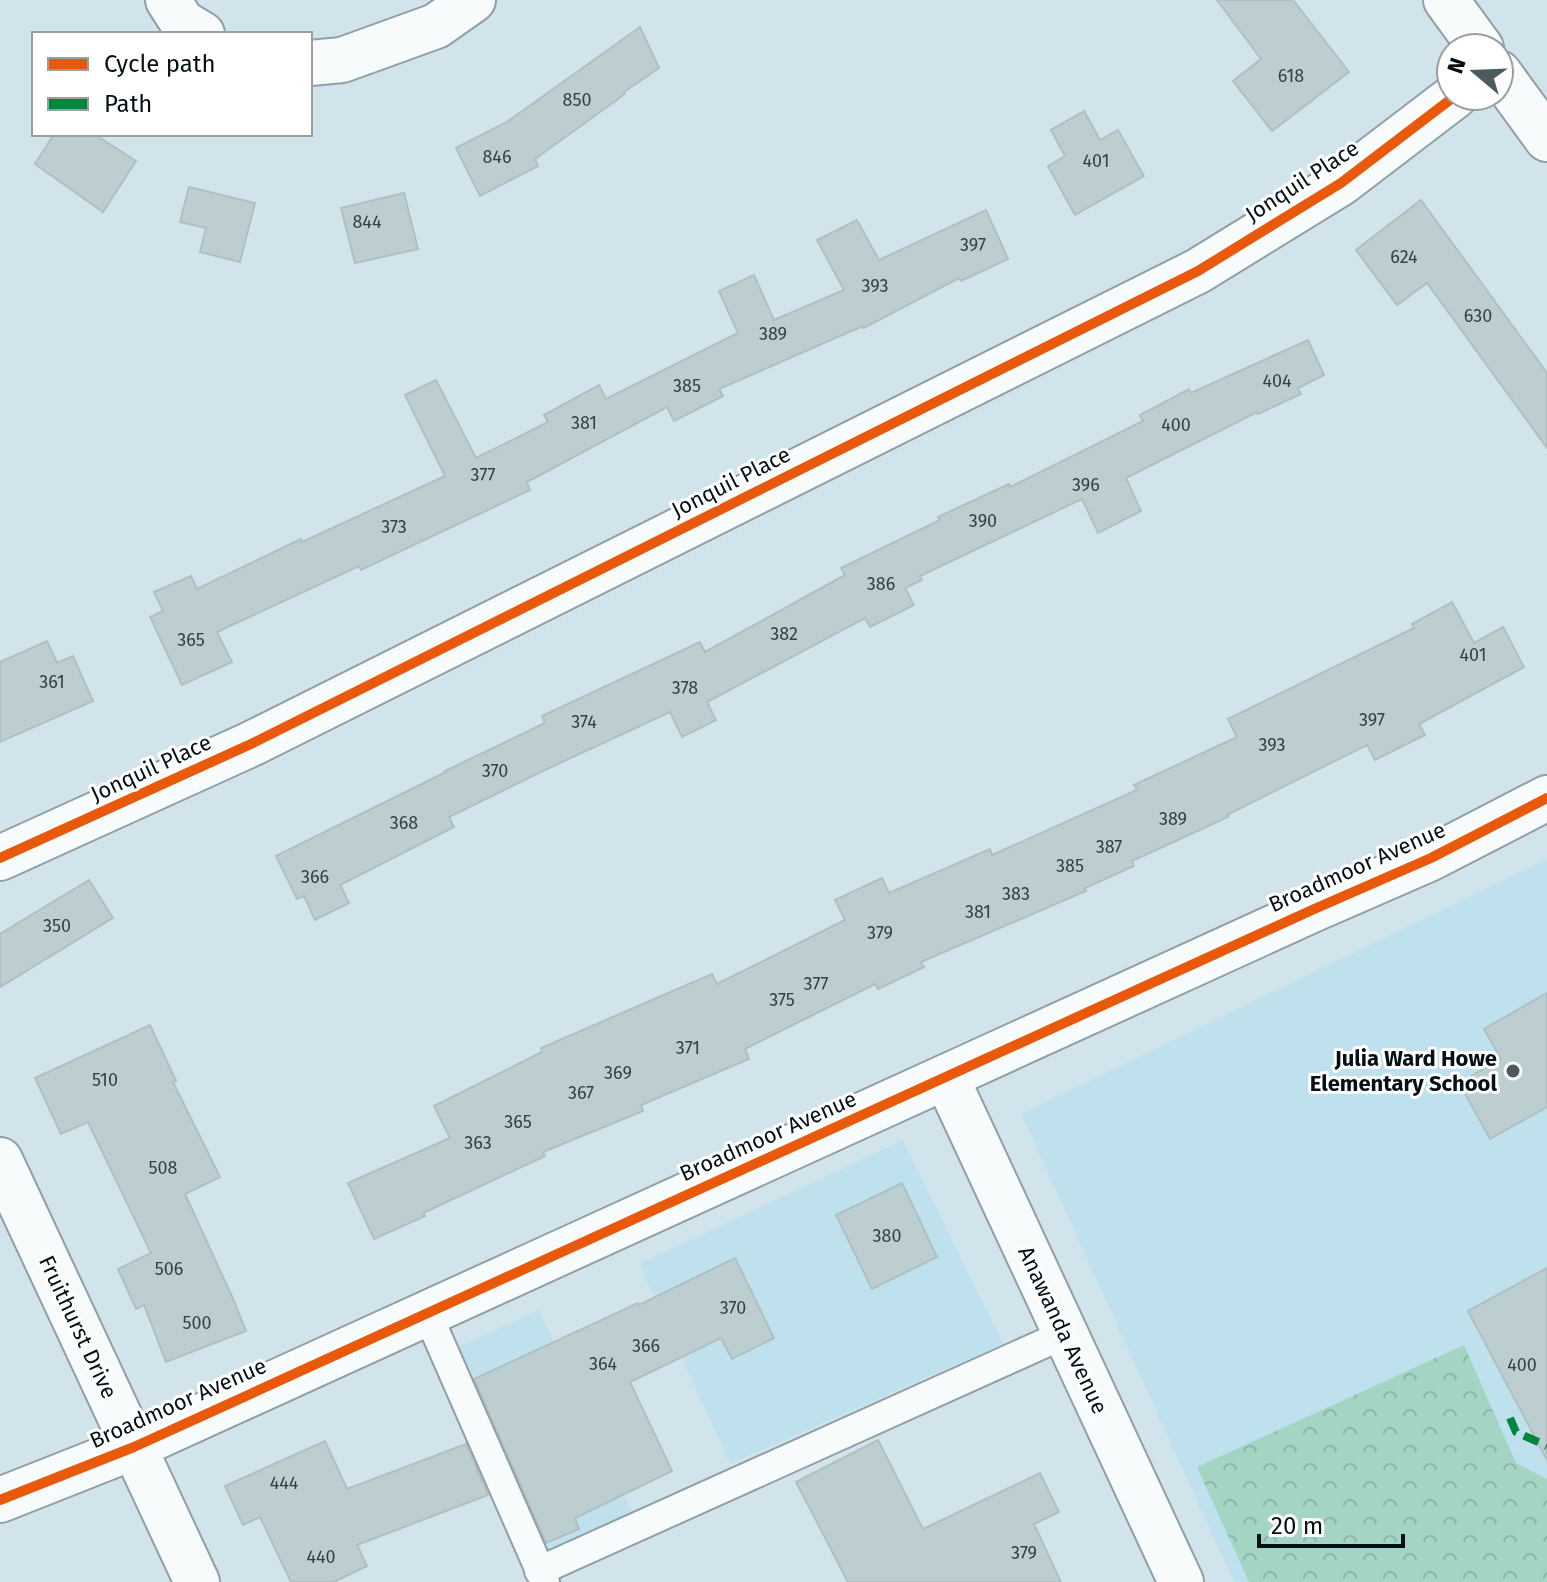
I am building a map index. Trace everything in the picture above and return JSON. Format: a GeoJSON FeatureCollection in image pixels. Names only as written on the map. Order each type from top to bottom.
{"type":"FeatureCollection","features":[{"type":"Feature","properties":{"kind":"street"},"geometry":{"type":"LineString","coordinates":[[168,0],[182,22],[199,32]]}},
{"type":"Feature","properties":{"kind":"street"},"geometry":{"type":"LineString","coordinates":[[312,63],[342,60],[436,26],[473,0]]}},
{"type":"Feature","properties":{"kind":"street"},"geometry":{"type":"LineString","coordinates":[[1446,0],[1469,32]]}},
{"type":"Feature","properties":{"kind":"street"},"geometry":{"type":"LineString","coordinates":[[1515,95],[1547,139]]}},
{"type":"Feature","properties":{"kind":"street","name":"Jonquil Place"},"geometry":{"type":"LineString","coordinates":[[0,858],[251,744],[1198,271],[1341,183],[1435,111]]}},
{"type":"Feature","properties":{"kind":"street","name":"Broadmoor Avenue"},"geometry":{"type":"LineString","coordinates":[[0,1500],[134,1447],[1431,858],[1547,798]]}},
{"type":"Feature","properties":{"kind":"street","name":"Anawanda Avenue"},"geometry":{"type":"LineString","coordinates":[[946,1077],[1181,1582]]}},
{"type":"Feature","properties":{"kind":"street","name":"Fruithurst Drive"},"geometry":{"type":"LineString","coordinates":[[0,1160],[197,1582]]}},
{"type":"Feature","properties":{"kind":"lane"},"geometry":{"type":"LineString","coordinates":[[427,1313],[542,1577],[1065,1334]]}},
{"type":"Feature","properties":{"kind":"shaded area"},"geometry":{"type":"Polygon","coordinates":[[[1547,859],[1547,1582],[1234,1582],[1021,1114],[1547,859]]]}},
{"type":"Feature","properties":{"kind":"shaded area"},"geometry":{"type":"Polygon","coordinates":[[[903,1140],[1003,1344],[730,1464],[639,1264],[903,1140]]]}},
{"type":"Feature","properties":{"kind":"shaded area"},"geometry":{"type":"Polygon","coordinates":[[[539,1310],[634,1515],[541,1556],[452,1350],[539,1310]]]}},
{"type":"Feature","properties":{"kind":"green space"},"geometry":{"type":"Polygon","coordinates":[[[1464,1345],[1516,1463],[1547,1479],[1547,1582],[1249,1582],[1197,1467],[1464,1345]]]}},
{"type":"Feature","properties":{"kind":"building"},"geometry":{"type":"Polygon","coordinates":[[[1217,0],[1293,0],[1349,72],[1272,131],[1233,81],[1261,59],[1217,0]]]}},
{"type":"Feature","properties":{"kind":"building"},"geometry":{"type":"Polygon","coordinates":[[[640,27],[659,68],[535,159],[538,166],[480,196],[456,148],[507,122],[640,27]]]}},
{"type":"Feature","properties":{"kind":"building"},"geometry":{"type":"Polygon","coordinates":[[[1084,111],[1100,140],[1118,130],[1144,176],[1075,215],[1048,166],[1065,156],[1051,130],[1084,111]]]}},
{"type":"Feature","properties":{"kind":"building"},"geometry":{"type":"Polygon","coordinates":[[[53,136],[97,136],[136,161],[103,212],[35,164],[53,136]]]}},
{"type":"Feature","properties":{"kind":"building"},"geometry":{"type":"Polygon","coordinates":[[[189,187],[255,203],[240,262],[200,252],[206,228],[180,222],[189,187]]]}},
{"type":"Feature","properties":{"kind":"building"},"geometry":{"type":"Polygon","coordinates":[[[404,193],[418,249],[355,263],[341,208],[404,193]]]}},
{"type":"Feature","properties":{"kind":"building"},"geometry":{"type":"Polygon","coordinates":[[[1421,200],[1547,373],[1547,448],[1427,283],[1397,305],[1356,250],[1421,200]]]}},
{"type":"Feature","properties":{"kind":"building"},"geometry":{"type":"Polygon","coordinates":[[[986,210],[1008,259],[961,281],[959,278],[864,328],[719,389],[723,396],[674,421],[667,407],[527,482],[530,490],[361,570],[359,566],[217,632],[232,662],[182,685],[150,617],[163,611],[154,592],[191,576],[197,589],[445,476],[405,395],[436,380],[476,458],[548,422],[544,415],[599,385],[606,399],[738,333],[719,291],[754,275],[774,320],[844,290],[817,240],[857,220],[879,260],[986,210]]]}},
{"type":"Feature","properties":{"kind":"building"},"geometry":{"type":"Polygon","coordinates":[[[1308,340],[1324,375],[1298,388],[1301,394],[1257,412],[1126,478],[1141,511],[1098,533],[1082,499],[920,576],[922,580],[905,588],[914,605],[870,627],[865,618],[707,702],[716,720],[682,737],[670,712],[449,817],[454,827],[340,885],[349,903],[315,920],[304,896],[297,899],[276,856],[545,723],[542,716],[700,642],[705,652],[845,575],[841,568],[940,520],[938,517],[1009,484],[1010,487],[1143,421],[1140,415],[1189,389],[1191,393],[1308,340]]]}},
{"type":"Feature","properties":{"kind":"building"},"geometry":{"type":"Polygon","coordinates":[[[1452,602],[1474,643],[1503,627],[1524,667],[1419,724],[1425,735],[1375,760],[1367,745],[1228,817],[1132,861],[1134,866],[1085,888],[1086,891],[921,962],[924,967],[878,989],[875,984],[745,1049],[749,1059],[641,1105],[643,1111],[543,1152],[545,1156],[374,1239],[348,1183],[450,1138],[434,1106],[542,1052],[541,1048],[712,974],[717,984],[845,920],[835,900],[882,878],[889,893],[990,849],[992,855],[1137,790],[1134,785],[1237,737],[1228,719],[1414,628],[1412,624],[1452,602]]]}},
{"type":"Feature","properties":{"kind":"building"},"geometry":{"type":"Polygon","coordinates":[[[47,641],[57,663],[73,656],[93,701],[0,742],[0,662],[47,641]]]}},
{"type":"Feature","properties":{"kind":"building"},"geometry":{"type":"Polygon","coordinates":[[[89,880],[113,918],[0,987],[0,934],[89,880]]]}},
{"type":"Feature","properties":{"kind":"building","name":"Julia Ward Howe Elementary School"},"geometry":{"type":"Polygon","coordinates":[[[1547,993],[1547,1107],[1490,1139],[1459,1083],[1501,1059],[1484,1029],[1547,993]]]}},
{"type":"Feature","properties":{"kind":"building"},"geometry":{"type":"Polygon","coordinates":[[[150,1025],[176,1081],[173,1082],[220,1177],[185,1194],[246,1331],[166,1362],[144,1305],[136,1309],[118,1269],[151,1253],[88,1122],[61,1134],[35,1078],[150,1025]]]}},
{"type":"Feature","properties":{"kind":"building"},"geometry":{"type":"Polygon","coordinates":[[[902,1183],[937,1257],[872,1289],[836,1215],[902,1183]]]}},
{"type":"Feature","properties":{"kind":"building"},"geometry":{"type":"Polygon","coordinates":[[[735,1258],[774,1338],[732,1359],[721,1338],[630,1382],[672,1471],[575,1518],[579,1529],[546,1543],[474,1379],[735,1258]]]}},
{"type":"Feature","properties":{"kind":"building"},"geometry":{"type":"Polygon","coordinates":[[[1547,1268],[1547,1460],[1468,1311],[1547,1268]]]}},
{"type":"Feature","properties":{"kind":"building"},"geometry":{"type":"Polygon","coordinates":[[[878,1440],[923,1529],[1040,1473],[1059,1512],[1034,1524],[1061,1582],[848,1582],[796,1482],[878,1440]]]}},
{"type":"Feature","properties":{"kind":"building"},"geometry":{"type":"Polygon","coordinates":[[[325,1441],[347,1489],[466,1444],[488,1495],[357,1545],[367,1566],[334,1582],[291,1582],[260,1517],[243,1525],[225,1486],[325,1441]]]}},
{"type":"Feature","properties":{"kind":"marked path"},"geometry":{"type":"LineString","coordinates":[[1510,1418],[1516,1432],[1547,1446]]}},
{"type":"Feature","properties":{"kind":"cycle path"},"geometry":{"type":"LineString","coordinates":[[0,858],[251,744],[1198,271],[1341,183],[1435,111]]}},
{"type":"Feature","properties":{"kind":"cycle path"},"geometry":{"type":"LineString","coordinates":[[0,1500],[134,1447],[1431,858],[1547,798]]}},
{"type":"Feature","properties":{"kind":"place","name":"Julia Ward Howe Elementary School"},"geometry":{"type":"Point","coordinates":[1513,1071]}}]}
